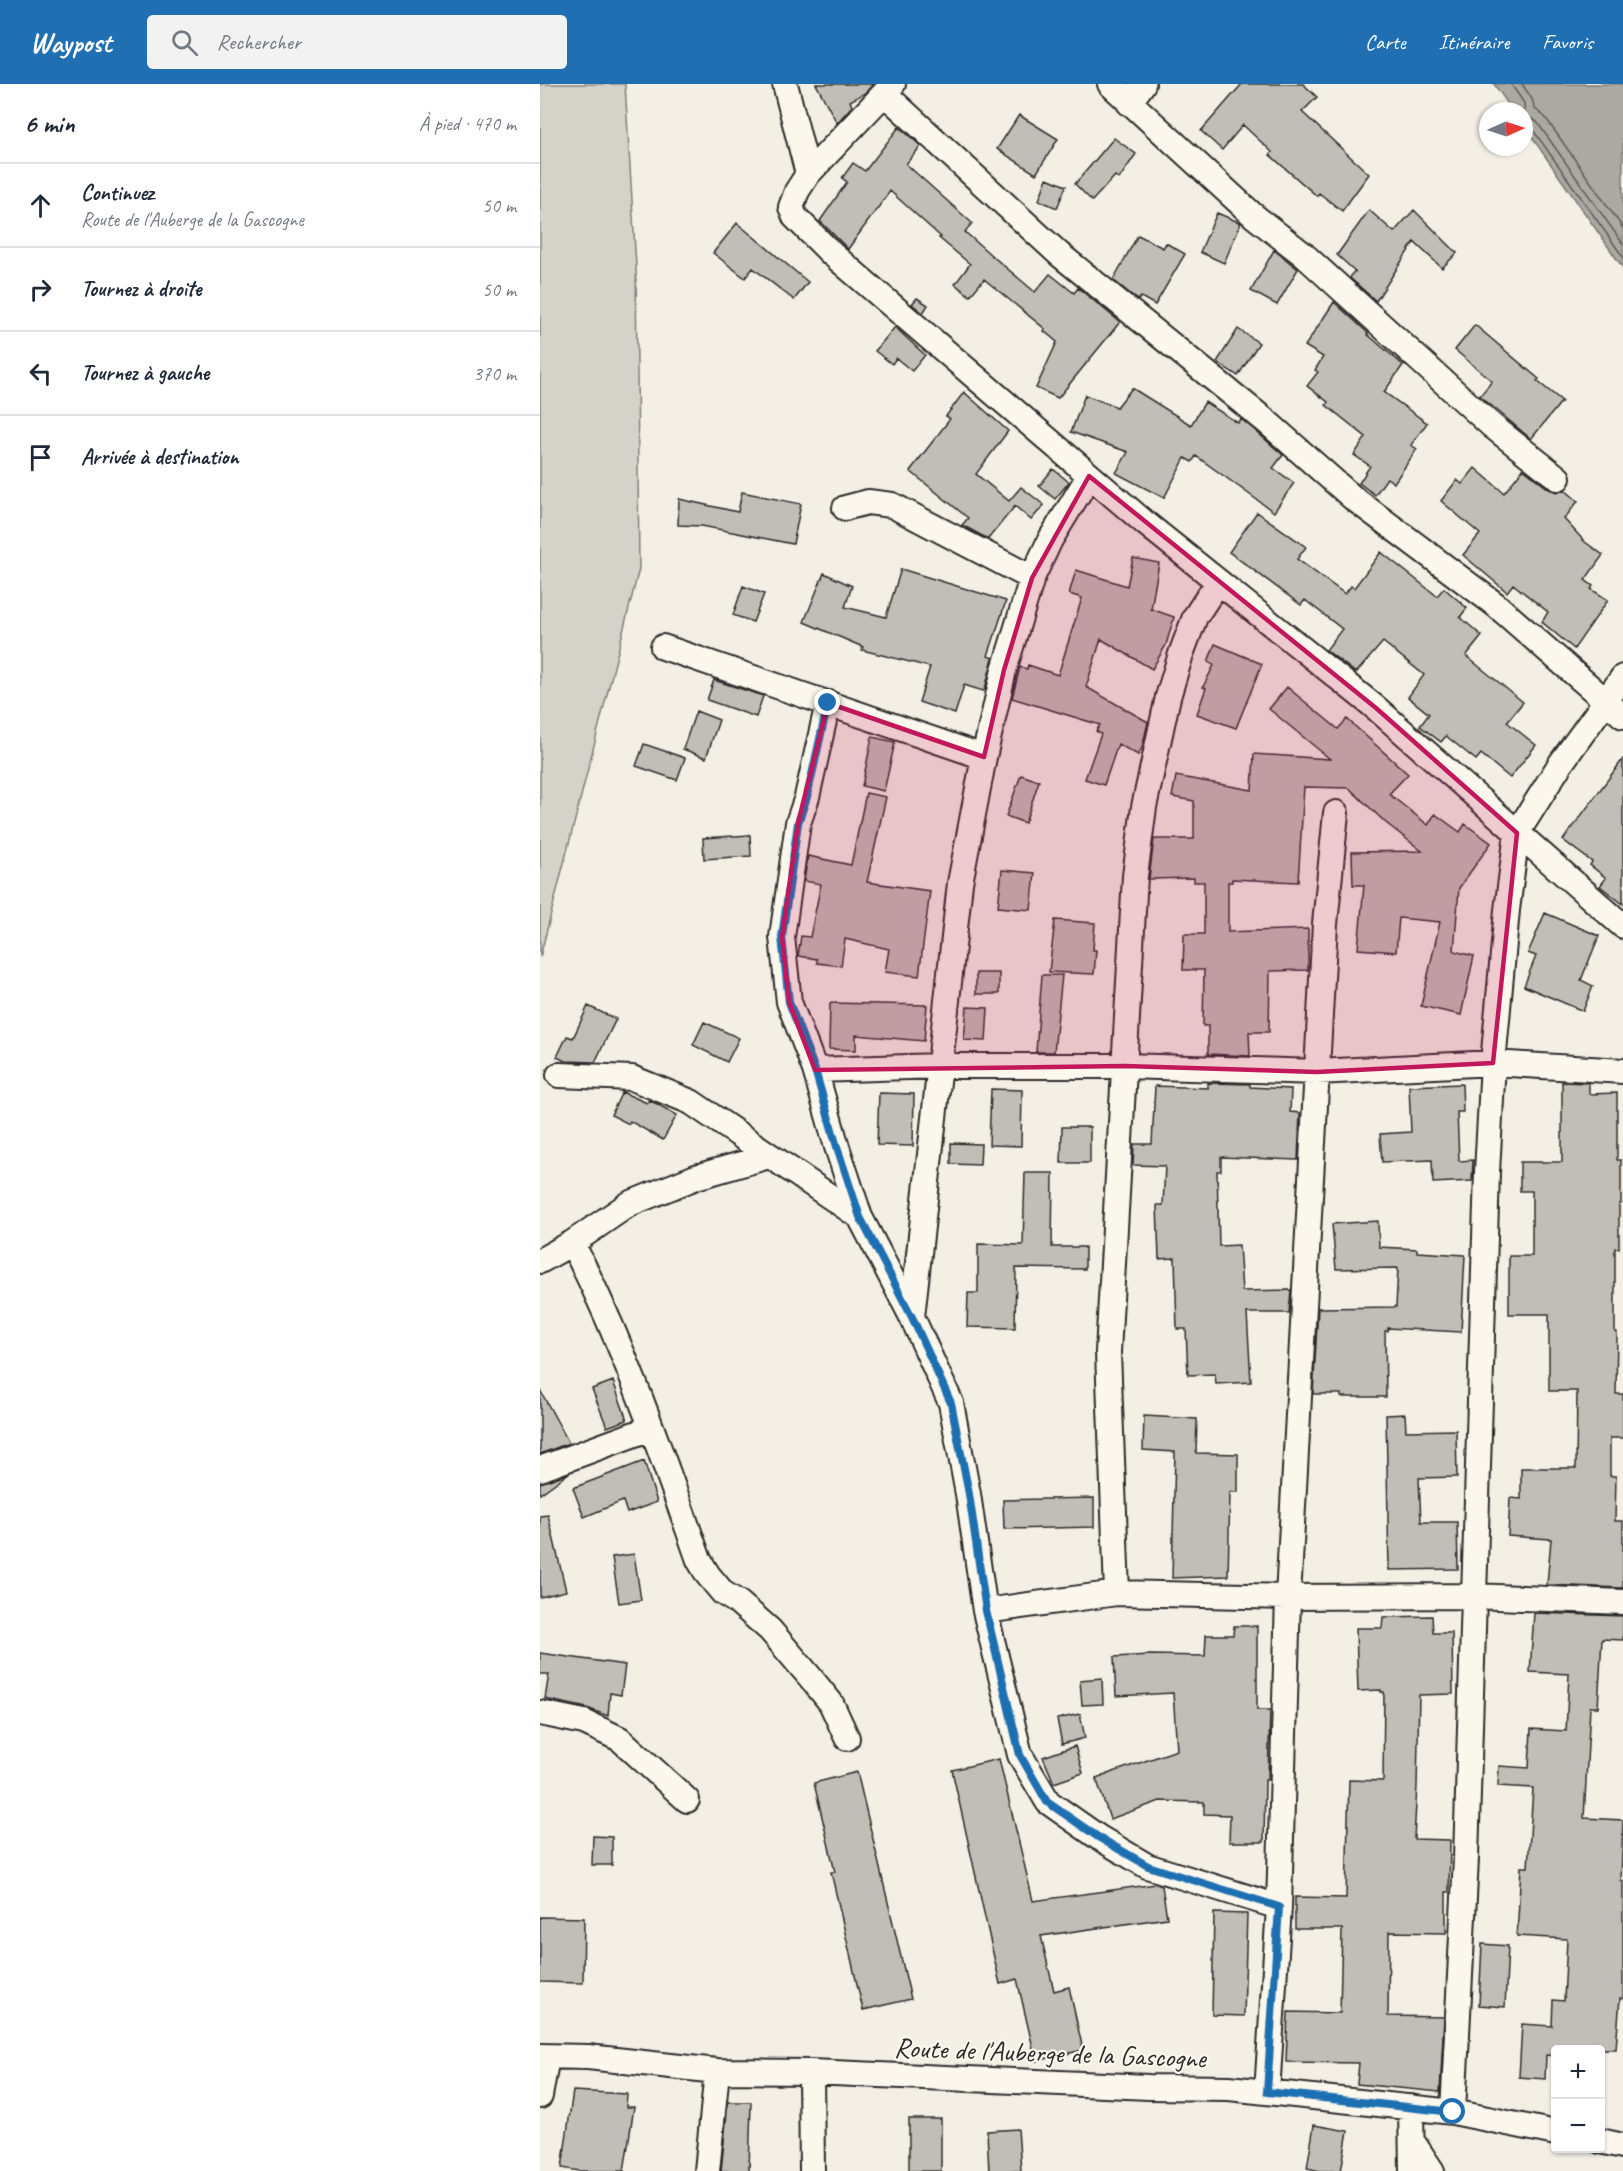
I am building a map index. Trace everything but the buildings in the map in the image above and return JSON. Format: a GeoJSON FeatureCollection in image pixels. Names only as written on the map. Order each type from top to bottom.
{"type":"FeatureCollection","features":[{"type":"Feature","properties":{"kind":"street"},"geometry":{"type":"LineString","coordinates":[[785,84],[808,174]]}},
{"type":"Feature","properties":{"kind":"street"},"geometry":{"type":"LineString","coordinates":[[1110,84],[1136,93],[1254,216],[1304,255],[1491,425],[1558,478]]}},
{"type":"Feature","properties":{"kind":"street"},"geometry":{"type":"LineString","coordinates":[[1615,708],[1497,605],[1353,498],[1268,422],[1059,254],[889,89],[808,174],[797,191],[791,207],[795,218],[810,234],[1089,476],[1376,708],[1623,926]]}},
{"type":"Feature","properties":{"kind":"street"},"geometry":{"type":"LineString","coordinates":[[912,1317],[960,883],[984,757],[1004,670],[1032,578],[1050,540],[1089,476]]}},
{"type":"Feature","properties":{"kind":"street"},"geometry":{"type":"LineString","coordinates":[[845,508],[868,502],[892,505],[1032,578]]}},
{"type":"Feature","properties":{"kind":"street"},"geometry":{"type":"LineString","coordinates":[[1117,1593],[1108,1352],[1135,876],[1144,807],[1168,697],[1180,654],[1195,617],[1218,582]]}},
{"type":"Feature","properties":{"kind":"street"},"geometry":{"type":"LineString","coordinates":[[663,646],[984,757]]}},
{"type":"Feature","properties":{"kind":"street"},"geometry":{"type":"LineString","coordinates":[[1453,2112],[1466,1857],[1487,1172],[1492,1063],[1507,910],[1517,833],[1561,763],[1615,708],[1623,677]]}},
{"type":"Feature","properties":{"kind":"street"},"geometry":{"type":"LineString","coordinates":[[828,703],[807,797],[798,823],[782,937],[789,1002],[815,1070],[860,1217],[912,1317],[951,1403],[969,1494],[986,1611],[1020,1755],[1047,1802],[1098,1837],[1148,1866],[1279,1907]]}},
{"type":"Feature","properties":{"kind":"street"},"geometry":{"type":"LineString","coordinates":[[1267,2092],[1279,1907],[1288,1597],[1325,924],[1336,813]]}},
{"type":"Feature","properties":{"kind":"street"},"geometry":{"type":"LineString","coordinates":[[815,1070],[940,1066],[1125,1066],[1317,1072],[1492,1063],[1623,1071]]}},
{"type":"Feature","properties":{"kind":"street"},"geometry":{"type":"LineString","coordinates":[[559,1075],[632,1078],[691,1102],[860,1217]]}},
{"type":"Feature","properties":{"kind":"street"},"geometry":{"type":"LineString","coordinates":[[540,1261],[572,1243],[629,1204],[696,1177],[769,1156]]}},
{"type":"Feature","properties":{"kind":"street"},"geometry":{"type":"LineString","coordinates":[[572,1243],[599,1296],[651,1428],[699,1560],[723,1593],[770,1630],[810,1677],[831,1703],[847,1738]]}},
{"type":"Feature","properties":{"kind":"street"},"geometry":{"type":"LineString","coordinates":[[540,1469],[651,1428]]}},
{"type":"Feature","properties":{"kind":"street"},"geometry":{"type":"LineString","coordinates":[[986,1611],[1117,1593],[1288,1597],[1473,1596],[1623,1602]]}},
{"type":"Feature","properties":{"kind":"street"},"geometry":{"type":"LineString","coordinates":[[540,1713],[584,1722],[620,1739],[687,1800]]}},
{"type":"Feature","properties":{"kind":"street"},"geometry":{"type":"LineString","coordinates":[[540,2096],[544,2056]]}},
{"type":"Feature","properties":{"kind":"street","name":"Route de l'Auberge de la Gascogne"},"geometry":{"type":"LineString","coordinates":[[544,2056],[588,2057],[717,2072],[811,2072],[1149,2087],[1229,2088],[1453,2112],[1551,2132]]}},
{"type":"Feature","properties":{"kind":"street"},"geometry":{"type":"LineString","coordinates":[[707,2171],[717,2072]]}},
{"type":"Feature","properties":{"kind":"street"},"geometry":{"type":"LineString","coordinates":[[811,2072],[812,2171]]}},
{"type":"Feature","properties":{"kind":"street"},"geometry":{"type":"LineString","coordinates":[[1411,2107],[1412,2171]]}},
{"type":"Feature","properties":{"kind":"street"},"geometry":{"type":"LineString","coordinates":[[1412,2141],[1432,2171]]}},
{"type":"Feature","properties":{"kind":"street"},"geometry":{"type":"LineString","coordinates":[[1605,2142],[1623,2146]]}},
{"type":"Feature","properties":{"kind":"highlighted area"},"geometry":{"type":"Polygon","coordinates":[[[1089,476],[1376,708],[1517,833],[1493,1063],[1317,1072],[1125,1066],[815,1070],[789,1002],[782,937],[798,823],[828,703],[984,757],[1004,670],[1032,578],[1089,476]]]}},
{"type":"Feature","properties":{"kind":"shaded area"},"geometry":{"type":"Polygon","coordinates":[[[540,84],[625,84],[636,266],[639,569],[540,957],[540,84]]]}},
{"type":"Feature","properties":{"kind":"water"},"geometry":{"type":"Polygon","coordinates":[[[1494,84],[1623,84],[1623,268],[1533,139],[1533,102],[1507,102],[1494,84]]]}},
{"type":"Feature","properties":{"kind":"route"},"geometry":{"type":"LineString","coordinates":[[828,703],[807,797],[798,823],[782,937],[789,1002],[815,1070],[860,1217],[912,1317],[951,1403],[969,1494],[986,1611],[1020,1755],[1047,1802],[1098,1837],[1148,1866],[1279,1907],[1267,2092],[1453,2112]]}}]}
